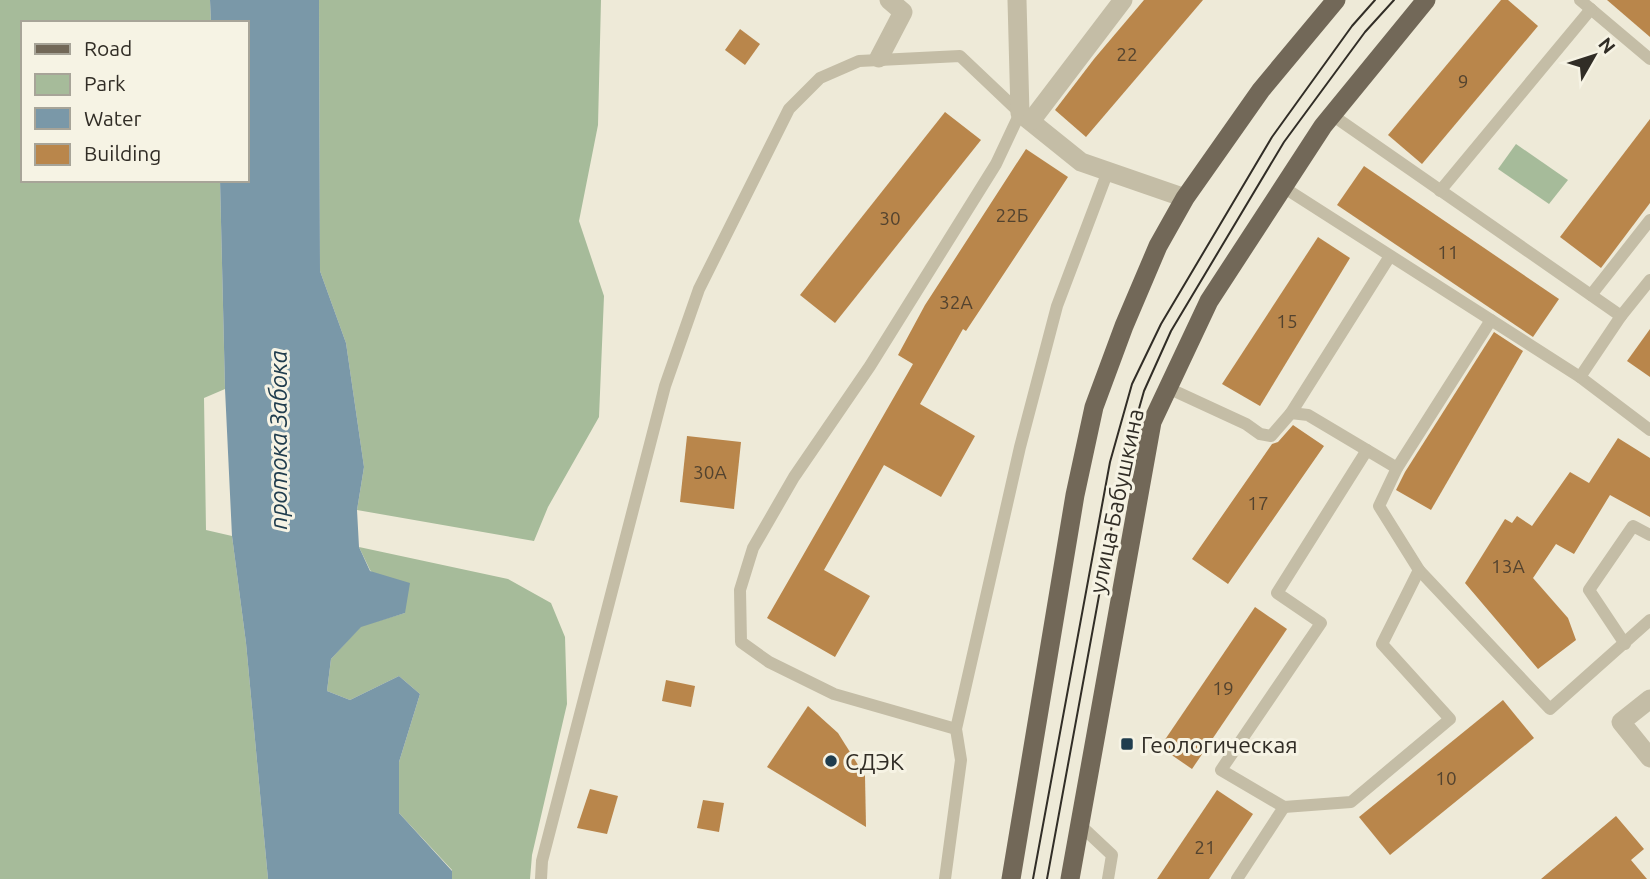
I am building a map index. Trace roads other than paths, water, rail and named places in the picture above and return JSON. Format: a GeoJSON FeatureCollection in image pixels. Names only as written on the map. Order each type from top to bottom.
{"type":"FeatureCollection","features":[{"type":"Feature","properties":{"kind":"main road","name":"улица Бабушкина"},"geometry":{"type":"LineString","coordinates":[[1012,879],[1075,495],[1094,407],[1148,268],[1185,198],[1261,90],[1336,0]]}},
{"type":"Feature","properties":{"kind":"main road","name":"улица Бабушкина"},"geometry":{"type":"LineString","coordinates":[[1070,879],[1152,422],[1209,301],[1283,187],[1332,116],[1426,0]]}},
{"type":"Feature","properties":{"kind":"street"},"geometry":{"type":"LineString","coordinates":[[879,58],[903,12],[889,0]]}},
{"type":"Feature","properties":{"kind":"street"},"geometry":{"type":"LineString","coordinates":[[1017,0],[1026,117],[1081,162],[1185,198]]}},
{"type":"Feature","properties":{"kind":"street"},"geometry":{"type":"LineString","coordinates":[[1026,117],[1123,0]]}},
{"type":"Feature","properties":{"kind":"street"},"geometry":{"type":"LineString","coordinates":[[1650,699],[1621,722],[1650,758]]}},
{"type":"Feature","properties":{"kind":"lane"},"geometry":{"type":"LineString","coordinates":[[1440,191],[1586,4],[1650,59]]}},
{"type":"Feature","properties":{"kind":"lane"},"geometry":{"type":"LineString","coordinates":[[541,879],[542,861],[665,386],[699,289],[789,109],[820,78],[859,61],[879,58],[960,56],[1026,117],[870,366],[794,477],[753,548],[740,590],[741,642],[769,662],[834,694],[956,729]]}},
{"type":"Feature","properties":{"kind":"lane"},"geometry":{"type":"LineString","coordinates":[[1332,116],[1621,316]]}},
{"type":"Feature","properties":{"kind":"lane"},"geometry":{"type":"LineString","coordinates":[[945,879],[961,760],[956,729],[1020,447],[1056,306],[1108,171]]}},
{"type":"Feature","properties":{"kind":"lane"},"geometry":{"type":"LineString","coordinates":[[1283,187],[1580,377],[1650,430]]}},
{"type":"Feature","properties":{"kind":"lane"},"geometry":{"type":"LineString","coordinates":[[1591,295],[1650,220]]}},
{"type":"Feature","properties":{"kind":"lane"},"geometry":{"type":"LineString","coordinates":[[1168,388],[1246,424],[1260,434],[1271,436],[1291,413],[1390,256]]}},
{"type":"Feature","properties":{"kind":"lane"},"geometry":{"type":"LineString","coordinates":[[1580,377],[1621,316],[1650,280]]}},
{"type":"Feature","properties":{"kind":"lane"},"geometry":{"type":"LineString","coordinates":[[1491,320],[1397,468],[1379,506],[1419,570],[1550,709],[1650,620]]}},
{"type":"Feature","properties":{"kind":"lane"},"geometry":{"type":"LineString","coordinates":[[1291,413],[1308,415],[1397,468]]}},
{"type":"Feature","properties":{"kind":"lane"},"geometry":{"type":"LineString","coordinates":[[1367,450],[1277,593],[1321,623],[1220,770],[1284,807],[1351,803],[1450,719],[1382,644],[1419,570]]}},
{"type":"Feature","properties":{"kind":"lane"},"geometry":{"type":"LineString","coordinates":[[1625,644],[1589,590],[1633,526],[1650,536]]}},
{"type":"Feature","properties":{"kind":"lane"},"geometry":{"type":"LineString","coordinates":[[1237,879],[1284,807]]}},
{"type":"Feature","properties":{"kind":"lane"},"geometry":{"type":"LineString","coordinates":[[1080,825],[1112,855],[1108,879]]}},
{"type":"Feature","properties":{"kind":"water","name":"протока Забока"},"geometry":{"type":"Polygon","coordinates":[[[210,0],[319,0],[320,271],[346,343],[364,467],[357,510],[359,547],[370,571],[410,583],[405,613],[361,627],[331,659],[327,691],[350,700],[399,676],[420,694],[399,762],[399,813],[452,871],[452,879],[268,879],[246,643],[232,536],[220,182],[248,182],[248,21],[211,21],[210,0]]]}},
{"type":"Feature","properties":{"kind":"tram line"},"geometry":{"type":"LineString","coordinates":[[1033,879],[1110,462],[1132,384],[1161,324],[1272,137],[1352,26],[1375,0]]}},
{"type":"Feature","properties":{"kind":"tram line"},"geometry":{"type":"LineString","coordinates":[[1047,879],[1123,465],[1144,391],[1171,331],[1284,142],[1365,32],[1394,0]]}},
{"type":"Feature","properties":{"kind":"place","name":"Геологическая"},"geometry":{"type":"Point","coordinates":[1127,744]}},
{"type":"Feature","properties":{"kind":"place","name":"СДЭК"},"geometry":{"type":"Point","coordinates":[831,761]}}]}
